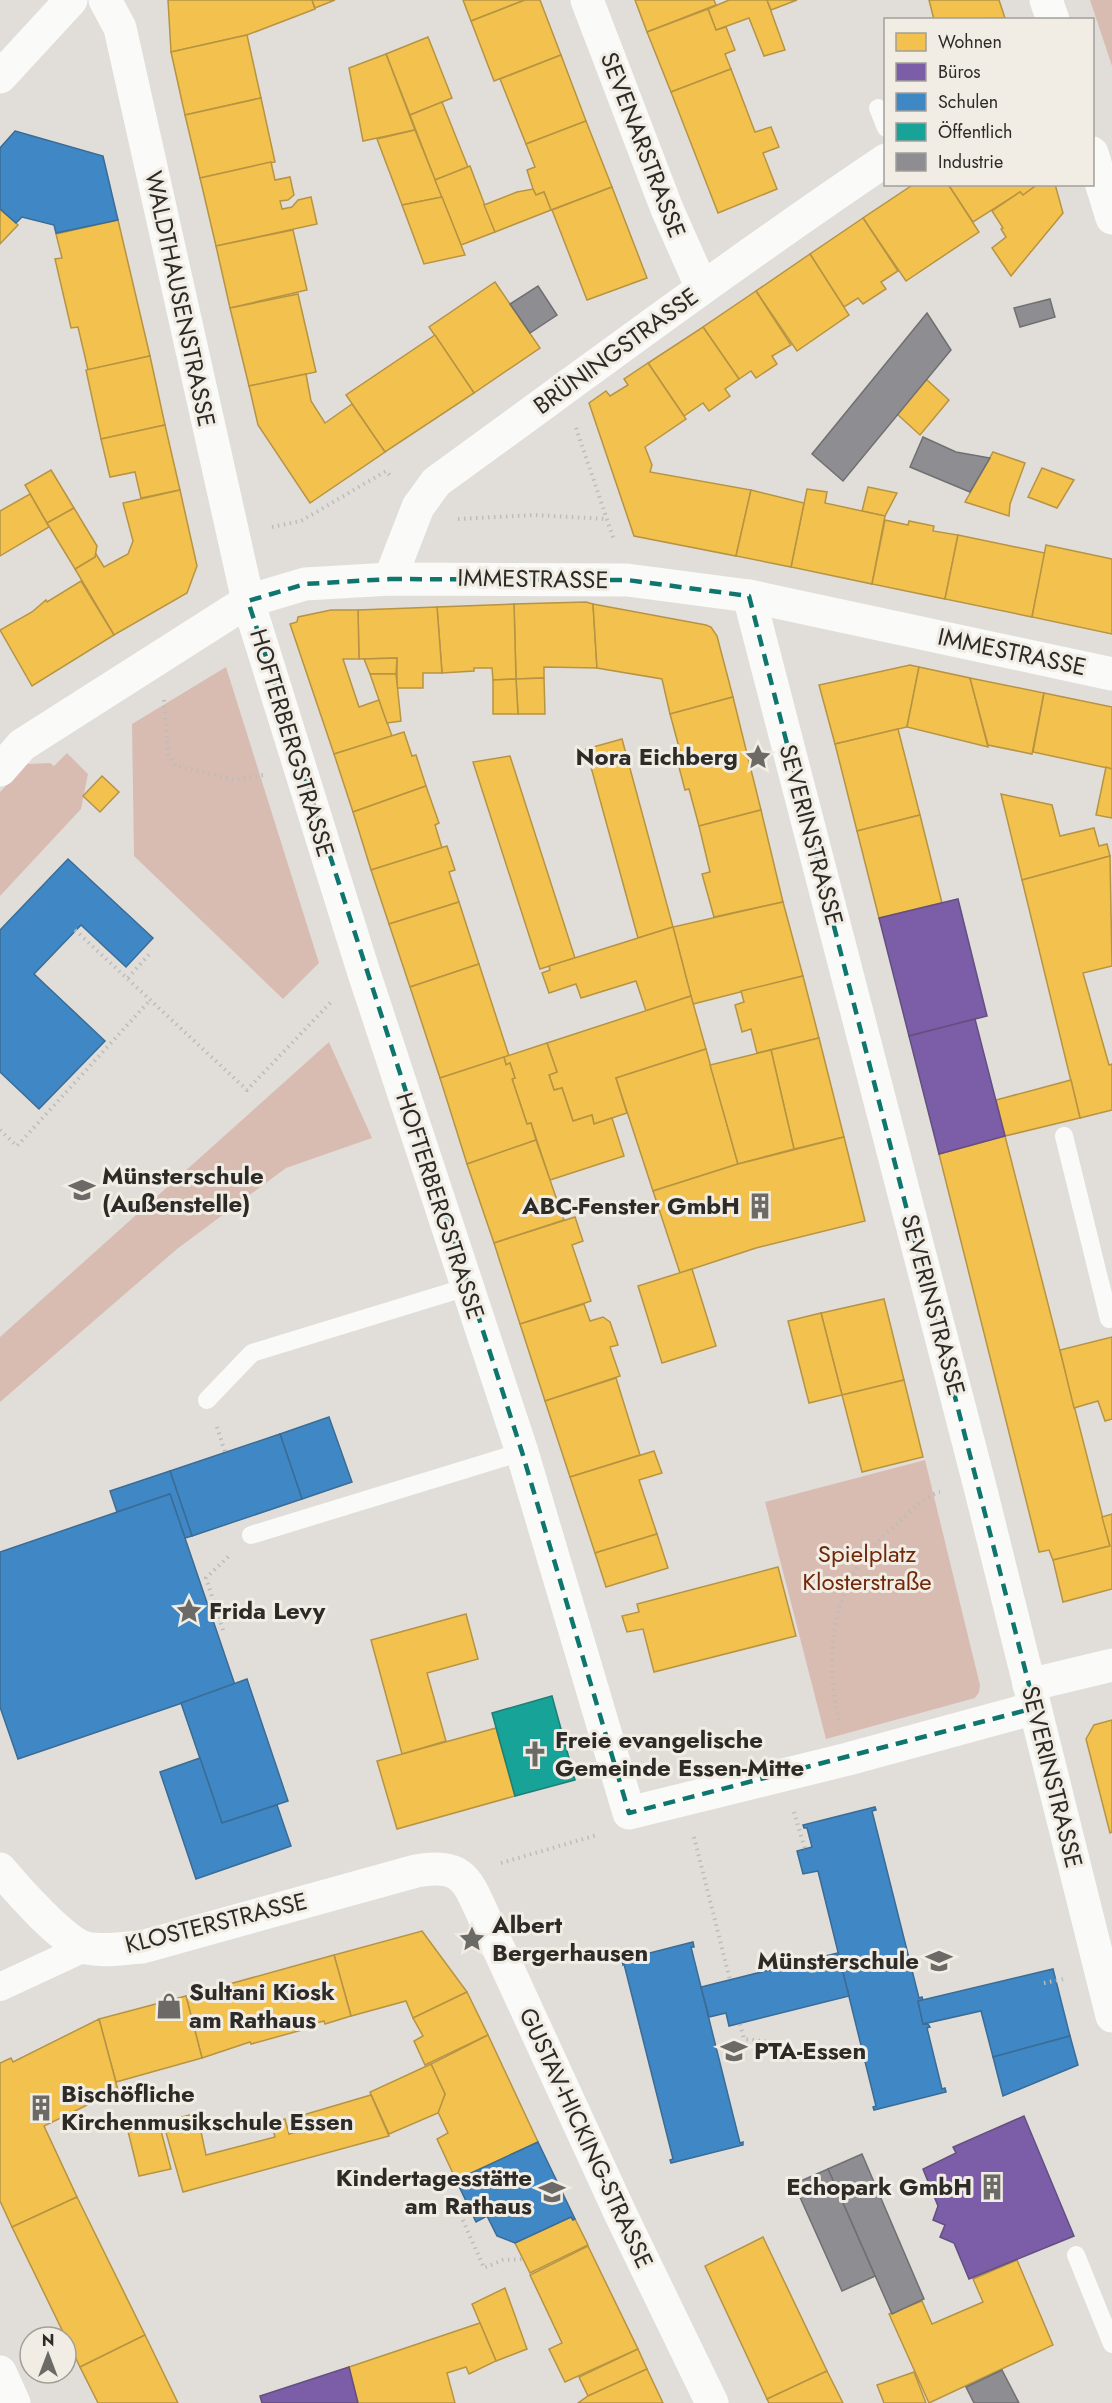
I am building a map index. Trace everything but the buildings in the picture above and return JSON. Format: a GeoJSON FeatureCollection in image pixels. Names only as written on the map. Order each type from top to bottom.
{"type":"FeatureCollection","features":[{"type":"Feature","properties":{"kind":"street"},"geometry":{"type":"LineString","coordinates":[[0,77],[71,0]]}},
{"type":"Feature","properties":{"kind":"street","name":"WALDTHAUSENSTRASSE"},"geometry":{"type":"LineString","coordinates":[[105,0],[120,28],[248,601]]}},
{"type":"Feature","properties":{"kind":"street","name":"SEVENARSTRASSE"},"geometry":{"type":"LineString","coordinates":[[587,0],[666,209],[702,288]]}},
{"type":"Feature","properties":{"kind":"street"},"geometry":{"type":"LineString","coordinates":[[1046,0],[1052,18]]}},
{"type":"Feature","properties":{"kind":"street"},"geometry":{"type":"LineString","coordinates":[[1094,160],[1112,218]]}},
{"type":"Feature","properties":{"kind":"street","name":"BRÜNINGSTRASSE"},"geometry":{"type":"LineString","coordinates":[[390,579],[415,514],[436,482],[779,232],[884,161]]}},
{"type":"Feature","properties":{"kind":"street","name":"IMMESTRASSE"},"geometry":{"type":"LineString","coordinates":[[0,770],[22,745],[248,601],[305,584],[390,579],[627,580],[749,596],[1112,674]]}},
{"type":"Feature","properties":{"kind":"street","name":"SEVERINSTRASSE"},"geometry":{"type":"LineString","coordinates":[[749,596],[979,1483],[1112,2016]]}},
{"type":"Feature","properties":{"kind":"street","name":"HOFTERBERGSTRASSE"},"geometry":{"type":"LineString","coordinates":[[248,601],[363,970],[522,1452],[629,1813]]}},
{"type":"Feature","properties":{"kind":"street"},"geometry":{"type":"LineString","coordinates":[[629,1813],[848,1759],[1032,1697],[1112,1665]]}},
{"type":"Feature","properties":{"kind":"street","name":"KLOSTERSTRASSE"},"geometry":{"type":"LineString","coordinates":[[84,1948],[142,1947],[416,1871],[439,1867],[459,1874]]}},
{"type":"Feature","properties":{"kind":"street"},"geometry":{"type":"LineString","coordinates":[[0,1869],[55,1927],[84,1948],[0,1987]]}},
{"type":"Feature","properties":{"kind":"street","name":"GUSTAV-HICKING-STRASSE"},"geometry":{"type":"LineString","coordinates":[[459,1874],[482,1911],[621,2215],[712,2403]]}},
{"type":"Feature","properties":{"kind":"street"},"geometry":{"type":"LineString","coordinates":[[0,2372],[14,2403]]}},
{"type":"Feature","properties":{"kind":"lane"},"geometry":{"type":"LineString","coordinates":[[878,108],[884,125]]}},
{"type":"Feature","properties":{"kind":"lane"},"geometry":{"type":"LineString","coordinates":[[1064,1136],[1109,1319],[1112,1318]]}},
{"type":"Feature","properties":{"kind":"lane"},"geometry":{"type":"LineString","coordinates":[[207,1400],[252,1353],[467,1287]]}},
{"type":"Feature","properties":{"kind":"lane"},"geometry":{"type":"LineString","coordinates":[[251,1535],[522,1452]]}},
{"type":"Feature","properties":{"kind":"lane"},"geometry":{"type":"LineString","coordinates":[[1076,2255],[1112,2344]]}},
{"type":"Feature","properties":{"kind":"path"},"geometry":{"type":"LineString","coordinates":[[582,444],[627,580]]}},
{"type":"Feature","properties":{"kind":"path"},"geometry":{"type":"LineString","coordinates":[[232,536],[301,521],[386,471],[415,514],[534,515],[607,519]]}},
{"type":"Feature","properties":{"kind":"path"},"geometry":{"type":"LineString","coordinates":[[159,658],[168,754],[176,766],[237,780],[299,766]]}},
{"type":"Feature","properties":{"kind":"path"},"geometry":{"type":"LineString","coordinates":[[75,930],[247,1090],[363,970]]}},
{"type":"Feature","properties":{"kind":"path"},"geometry":{"type":"LineString","coordinates":[[128,978],[152,951]]}},
{"type":"Feature","properties":{"kind":"path"},"geometry":{"type":"LineString","coordinates":[[0,1130],[17,1146],[151,999]]}},
{"type":"Feature","properties":{"kind":"path"},"geometry":{"type":"LineString","coordinates":[[848,1759],[832,1690],[832,1637],[841,1603],[857,1567],[879,1540],[933,1494],[979,1483]]}},
{"type":"Feature","properties":{"kind":"path"},"geometry":{"type":"LineString","coordinates":[[209,1577],[206,1578],[223,1630]]}},
{"type":"Feature","properties":{"kind":"path"},"geometry":{"type":"LineString","coordinates":[[209,1607],[214,1605]]}},
{"type":"Feature","properties":{"kind":"path"},"geometry":{"type":"LineString","coordinates":[[459,1874],[618,1829],[629,1813]]}},
{"type":"Feature","properties":{"kind":"path"},"geometry":{"type":"LineString","coordinates":[[698,1854],[730,1980]]}},
{"type":"Feature","properties":{"kind":"path"},"geometry":{"type":"LineString","coordinates":[[1044,1983],[1056,1980]]}},
{"type":"Feature","properties":{"kind":"path"},"geometry":{"type":"LineString","coordinates":[[741,2024],[744,2039],[789,2044]]}},
{"type":"Feature","properties":{"kind":"path"},"geometry":{"type":"LineString","coordinates":[[458,2210],[484,2268],[503,2260],[523,2259]]}},
{"type":"Feature","properties":{"kind":"highlighted area"},"geometry":{"type":"Polygon","coordinates":[[[390,579],[627,580],[749,596],[1035,1708],[629,1813],[522,1452],[248,601],[305,584],[390,579]]]}},
{"type":"Feature","properties":{"kind":"green space"},"geometry":{"type":"Polygon","coordinates":[[[1090,0],[1112,0],[1112,66],[1090,0]]]}},
{"type":"Feature","properties":{"kind":"green space"},"geometry":{"type":"Polygon","coordinates":[[[226,667],[319,963],[283,999],[134,856],[132,724],[226,667]]]}},
{"type":"Feature","properties":{"kind":"green space"},"geometry":{"type":"Polygon","coordinates":[[[67,753],[88,774],[81,809],[0,896],[0,792],[27,764],[50,763],[54,766],[67,753]]]}},
{"type":"Feature","properties":{"kind":"green space"},"geometry":{"type":"Polygon","coordinates":[[[329,1042],[372,1138],[286,1168],[177,1249],[0,1402],[0,1337],[329,1042]]]}},
{"type":"Feature","properties":{"kind":"green space","name":"Spielplatz Klosterstraße"},"geometry":{"type":"Polygon","coordinates":[[[925,1460],[980,1685],[979,1692],[975,1698],[826,1739],[765,1502],[925,1460]]]}},
{"type":"Feature","properties":{"kind":"place","name":"Nora Eichberg"},"geometry":{"type":"Point","coordinates":[758,757]}},
{"type":"Feature","properties":{"kind":"place","name":"Münsterschule (Außenstelle)"},"geometry":{"type":"Point","coordinates":[82,1190]}},
{"type":"Feature","properties":{"kind":"place","name":"ABC-Fenster GmbH"},"geometry":{"type":"Point","coordinates":[760,1206]}},
{"type":"Feature","properties":{"kind":"place","name":"Frida Levy"},"geometry":{"type":"Point","coordinates":[189,1611]}},
{"type":"Feature","properties":{"kind":"place","name":"Freie evangelische Gemeinde Essen-Mitte"},"geometry":{"type":"Point","coordinates":[535,1754]}},
{"type":"Feature","properties":{"kind":"place","name":"Albert Bergerhausen"},"geometry":{"type":"Point","coordinates":[472,1939]}},
{"type":"Feature","properties":{"kind":"place","name":"Münsterschule"},"geometry":{"type":"Point","coordinates":[939,1961]}},
{"type":"Feature","properties":{"kind":"place","name":"Sultani Kiosk am Rathaus"},"geometry":{"type":"Point","coordinates":[169,2006]}},
{"type":"Feature","properties":{"kind":"place","name":"PTA-Essen"},"geometry":{"type":"Point","coordinates":[734,2051]}},
{"type":"Feature","properties":{"kind":"place","name":"Bischöfliche Kirchenmusikschule Essen"},"geometry":{"type":"Point","coordinates":[41,2108]}},
{"type":"Feature","properties":{"kind":"place","name":"Echopark GmbH"},"geometry":{"type":"Point","coordinates":[992,2187]}},
{"type":"Feature","properties":{"kind":"place","name":"Kindertagesstätte am Rathaus"},"geometry":{"type":"Point","coordinates":[552,2192]}}]}
